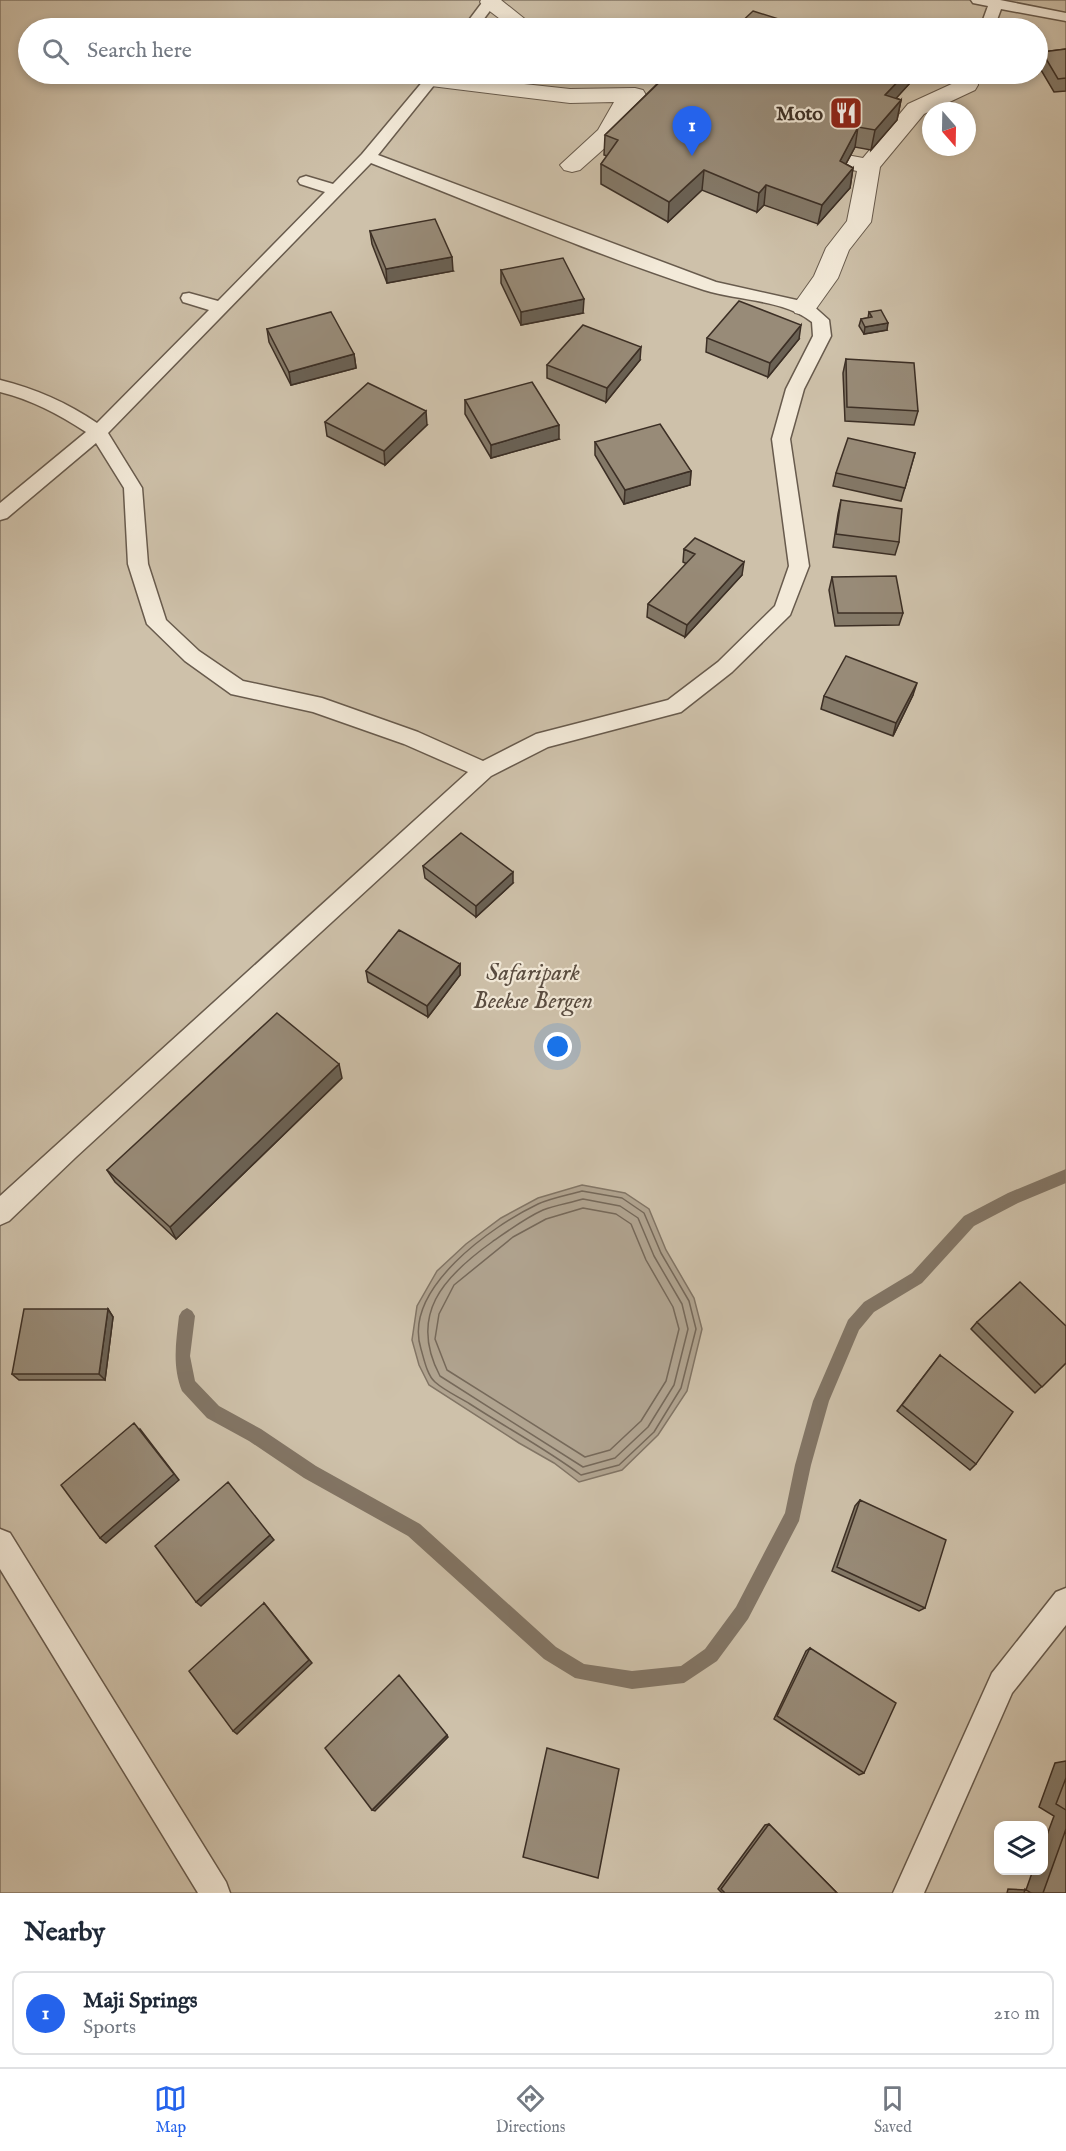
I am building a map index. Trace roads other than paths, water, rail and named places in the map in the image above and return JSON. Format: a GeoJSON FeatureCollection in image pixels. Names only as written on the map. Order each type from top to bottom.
{"type":"FeatureCollection","features":[{"type":"Feature","properties":{"kind":"street"},"geometry":{"type":"LineString","coordinates":[[491,1],[512,18]]}},
{"type":"Feature","properties":{"kind":"street"},"geometry":{"type":"LineString","coordinates":[[483,84],[570,96],[635,95]]}},
{"type":"Feature","properties":{"kind":"street"},"geometry":{"type":"LineString","coordinates":[[615,84],[635,95]]}},
{"type":"Feature","properties":{"kind":"street"},"geometry":{"type":"LineString","coordinates":[[804,307],[826,278],[838,248],[859,222],[858,164],[916,108],[967,84]]}},
{"type":"Feature","properties":{"kind":"street"},"geometry":{"type":"LineString","coordinates":[[572,165],[608,133],[619,109],[635,95]]}},
{"type":"Feature","properties":{"kind":"lane"},"geometry":{"type":"LineString","coordinates":[[978,0],[996,4],[1020,4],[1066,17]]}},
{"type":"Feature","properties":{"kind":"lane"},"geometry":{"type":"LineString","coordinates":[[478,18],[491,1]]}},
{"type":"Feature","properties":{"kind":"lane"},"geometry":{"type":"LineString","coordinates":[[991,18],[996,4]]}},
{"type":"Feature","properties":{"kind":"lane"},"geometry":{"type":"LineString","coordinates":[[0,513],[98,432],[337,190],[368,157],[427,84]]}},
{"type":"Feature","properties":{"kind":"lane"},"geometry":{"type":"LineString","coordinates":[[0,1213],[67,1149],[484,770],[543,740],[674,706],[725,667],[783,610],[799,566],[781,439],[795,389],[822,336],[820,320],[804,307],[712,286],[657,268],[368,157]]}},
{"type":"Feature","properties":{"kind":"lane"},"geometry":{"type":"LineString","coordinates":[[306,181],[337,190]]}},
{"type":"Feature","properties":{"kind":"lane"},"geometry":{"type":"LineString","coordinates":[[189,297],[221,308]]}},
{"type":"Feature","properties":{"kind":"lane"},"geometry":{"type":"LineString","coordinates":[[0,386],[31,394],[53,404],[98,432],[133,488],[138,564],[157,624],[192,656],[238,688],[315,704],[411,738],[484,770]]}},
{"type":"Feature","properties":{"kind":"lane"},"geometry":{"type":"LineString","coordinates":[[0,1543],[216,1893]]}},
{"type":"Feature","properties":{"kind":"lane"},"geometry":{"type":"LineString","coordinates":[[908,1893],[1002,1683],[1066,1602]]}},
{"type":"Feature","properties":{"kind":"water"},"geometry":{"type":"Polygon","coordinates":[[[582,1185],[625,1193],[649,1209],[666,1250],[694,1298],[702,1329],[687,1391],[658,1435],[622,1470],[579,1482],[554,1463],[429,1385],[419,1365],[412,1340],[417,1306],[437,1271],[466,1244],[501,1218],[538,1198],[582,1185]]]}},
{"type":"Feature","properties":{"kind":"waterway"},"geometry":{"type":"LineString","coordinates":[[187,1316],[182,1356],[188,1385],[213,1412],[255,1435],[310,1472],[414,1530],[550,1653],[581,1672],[632,1680],[684,1674],[711,1655],[742,1613],[793,1515],[803,1465],[821,1401],[853,1325],[869,1307],[917,1278],[969,1221],[1013,1198],[1066,1176]]}},
{"type":"Feature","properties":{"kind":"place","name":"Moto"},"geometry":{"type":"Point","coordinates":[846,113]}},
{"type":"Feature","properties":{"kind":"place","name":"Maji Springs"},"geometry":{"type":"Point","coordinates":[692,156]}},
{"type":"Feature","properties":{"kind":"park label","name":"Safaripark Beekse Bergen"},"geometry":{"type":"Point","coordinates":[533,986]}}]}
